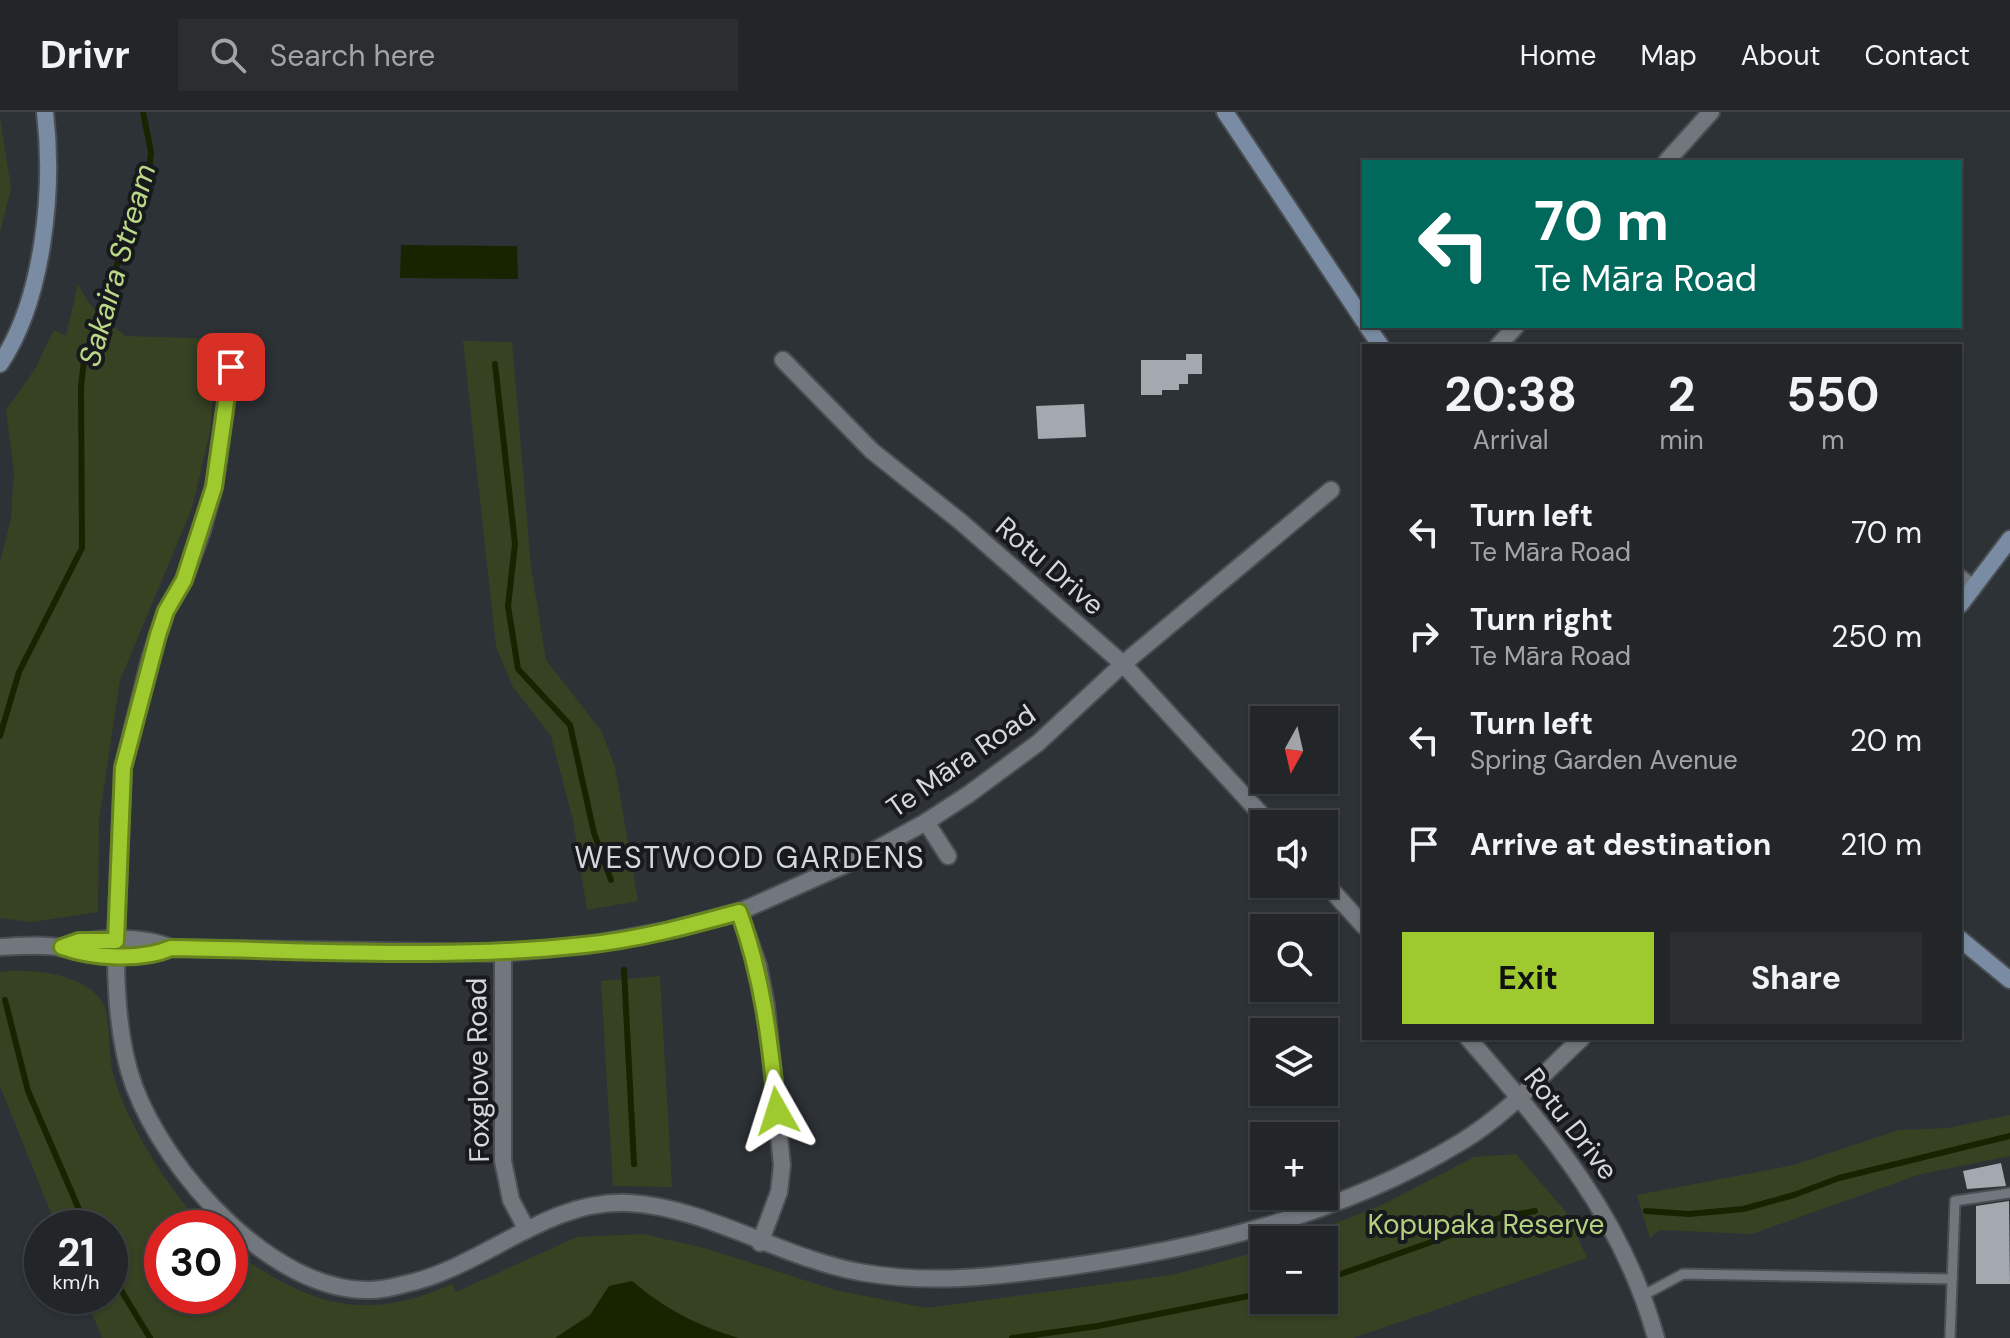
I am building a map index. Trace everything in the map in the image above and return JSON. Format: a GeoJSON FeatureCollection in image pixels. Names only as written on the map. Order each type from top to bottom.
{"type":"FeatureCollection","features":[{"type":"Feature","properties":{"kind":"street"},"geometry":{"type":"LineString","coordinates":[[0,364],[12,346],[36,280],[44,212],[45,112]]}},
{"type":"Feature","properties":{"kind":"street"},"geometry":{"type":"LineString","coordinates":[[1225,112],[1362,318]]}},
{"type":"Feature","properties":{"kind":"street"},"geometry":{"type":"LineString","coordinates":[[1668,160],[1711,112]]}},
{"type":"Feature","properties":{"kind":"street"},"geometry":{"type":"LineString","coordinates":[[1500,344],[1514,328]]}},
{"type":"Feature","properties":{"kind":"street","name":"Rotu Drive"},"geometry":{"type":"LineString","coordinates":[[783,360],[872,451],[961,522],[1123,664],[1257,810]]}},
{"type":"Feature","properties":{"kind":"street"},"geometry":{"type":"LineString","coordinates":[[231,367],[214,487],[184,580],[166,611],[154,647],[123,768],[116,948],[124,1048],[134,1085],[152,1125],[216,1209],[272,1257],[323,1282],[371,1290],[412,1283],[579,1209],[613,1203],[673,1211],[810,1262],[863,1273],[949,1280],[1166,1252],[1262,1227],[1386,1181],[1464,1140],[1580,1040]]}},
{"type":"Feature","properties":{"kind":"street","name":"Te Māra Road"},"geometry":{"type":"LineString","coordinates":[[0,947],[62,947],[80,953],[156,941],[171,948],[503,953],[588,945],[670,930],[739,912],[860,858],[926,822],[1038,743],[1123,664],[1331,490]]}},
{"type":"Feature","properties":{"kind":"street"},"geometry":{"type":"LineString","coordinates":[[1967,583],[2010,539]]}},
{"type":"Feature","properties":{"kind":"street"},"geometry":{"type":"LineString","coordinates":[[926,822],[948,856]]}},
{"type":"Feature","properties":{"kind":"street"},"geometry":{"type":"LineString","coordinates":[[1338,897],[1362,924]]}},
{"type":"Feature","properties":{"kind":"street"},"geometry":{"type":"LineString","coordinates":[[739,912],[758,965],[766,1005],[782,1165],[779,1192],[760,1243]]}},
{"type":"Feature","properties":{"kind":"street"},"geometry":{"type":"LineString","coordinates":[[1962,941],[2010,980]]}},
{"type":"Feature","properties":{"kind":"street","name":"Foxglove Road"},"geometry":{"type":"LineString","coordinates":[[503,953],[503,1161],[511,1200],[527,1230]]}},
{"type":"Feature","properties":{"kind":"street","name":"Rotu Drive"},"geometry":{"type":"LineString","coordinates":[[1470,1040],[1565,1152],[1603,1208],[1642,1296],[1656,1338]]}},
{"type":"Feature","properties":{"kind":"lane"},"geometry":{"type":"LineString","coordinates":[[1950,1338],[1955,1201],[2010,1193]]}},
{"type":"Feature","properties":{"kind":"lane"},"geometry":{"type":"LineString","coordinates":[[1642,1296],[1683,1274],[1952,1279]]}},
{"type":"Feature","properties":{"kind":"green space"},"geometry":{"type":"Polygon","coordinates":[[[0,118],[11,188],[0,232],[0,118]]]}},
{"type":"Feature","properties":{"kind":"green space"},"geometry":{"type":"Polygon","coordinates":[[[78,284],[90,305],[125,336],[255,340],[253,357],[216,357],[210,432],[192,508],[120,680],[99,820],[98,912],[32,922],[0,918],[0,563],[11,518],[14,472],[6,410],[35,369],[54,330],[66,336],[78,284]]]}},
{"type":"Feature","properties":{"kind":"green space"},"geometry":{"type":"Polygon","coordinates":[[[463,341],[512,342],[531,567],[546,660],[602,732],[615,767],[638,901],[587,910],[573,820],[551,736],[513,687],[496,647],[463,341]]]}},
{"type":"Feature","properties":{"kind":"green space","name":"Kopupaka Reserve"},"geometry":{"type":"Polygon","coordinates":[[[0,972],[56,975],[84,985],[95,993],[105,1009],[112,1070],[126,1110],[150,1155],[190,1210],[144,1210],[144,1314],[248,1314],[248,1261],[310,1295],[362,1305],[390,1303],[452,1284],[456,1292],[577,1237],[643,1234],[708,1249],[835,1290],[926,1308],[1172,1275],[1250,1254],[1250,1314],[1338,1314],[1338,1226],[1329,1226],[1386,1203],[1474,1157],[1516,1154],[1566,1212],[1587,1258],[1353,1338],[102,1338],[92,1314],[128,1314],[128,1210],[50,1210],[0,1086],[0,972]]]}},
{"type":"Feature","properties":{"kind":"green space"},"geometry":{"type":"Polygon","coordinates":[[[660,976],[672,1187],[613,1186],[601,981],[660,976]]]}},
{"type":"Feature","properties":{"kind":"green space"},"geometry":{"type":"Polygon","coordinates":[[[2010,1115],[2010,1156],[1921,1174],[1752,1234],[1660,1230],[1650,1238],[1637,1195],[1794,1165],[1899,1130],[1948,1128],[2010,1115]]]}},
{"type":"Feature","properties":{"kind":"shaded area"},"geometry":{"type":"Polygon","coordinates":[[[401,245],[517,246],[518,279],[400,278],[401,245]]]}},
{"type":"Feature","properties":{"kind":"shaded area"},"geometry":{"type":"Polygon","coordinates":[[[632,1281],[682,1316],[739,1338],[555,1338],[590,1315],[609,1286],[632,1281]]]}},
{"type":"Feature","properties":{"kind":"building"},"geometry":{"type":"Polygon","coordinates":[[[1186,354],[1202,354],[1202,374],[1188,374],[1188,384],[1179,384],[1179,390],[1162,390],[1162,395],[1141,395],[1141,360],[1186,360],[1186,354]]]}},
{"type":"Feature","properties":{"kind":"building"},"geometry":{"type":"Polygon","coordinates":[[[1084,404],[1086,437],[1038,439],[1036,406],[1084,404]]]}},
{"type":"Feature","properties":{"kind":"building"},"geometry":{"type":"Polygon","coordinates":[[[2001,1163],[2006,1186],[1967,1189],[1963,1171],[2001,1163]]]}},
{"type":"Feature","properties":{"kind":"building"},"geometry":{"type":"Polygon","coordinates":[[[2009,1201],[2010,1284],[1976,1284],[1976,1206],[2009,1201]]]}},
{"type":"Feature","properties":{"kind":"waterway","name":"Sakaira Stream"},"geometry":{"type":"LineString","coordinates":[[0,736],[19,672],[82,548],[81,387],[84,360],[149,172],[151,152],[143,112]]}},
{"type":"Feature","properties":{"kind":"waterway"},"geometry":{"type":"LineString","coordinates":[[495,364],[515,544],[508,606],[518,669],[570,725],[594,833],[611,880]]}},
{"type":"Feature","properties":{"kind":"waterway"},"geometry":{"type":"LineString","coordinates":[[624,970],[634,1164]]}},
{"type":"Feature","properties":{"kind":"waterway","name":"Sakaira Stream"},"geometry":{"type":"LineString","coordinates":[[5,1000],[28,1091],[79,1210]]}},
{"type":"Feature","properties":{"kind":"waterway"},"geometry":{"type":"LineString","coordinates":[[1646,1211],[1689,1214],[1743,1209],[1839,1178],[2010,1136]]}},
{"type":"Feature","properties":{"kind":"waterway"},"geometry":{"type":"LineString","coordinates":[[1338,1275],[1502,1217],[1535,1211]]}},
{"type":"Feature","properties":{"kind":"waterway"},"geometry":{"type":"LineString","coordinates":[[1012,1338],[1098,1326],[1250,1296]]}},
{"type":"Feature","properties":{"kind":"waterway","name":"Sakaira Stream"},"geometry":{"type":"LineString","coordinates":[[128,1302],[150,1338]]}},
{"type":"Feature","properties":{"kind":"district","name":"WESTWOOD GARDENS"},"geometry":{"type":"Point","coordinates":[750,857]}},
{"type":"Feature","properties":{"kind":"route"},"geometry":{"type":"LineString","coordinates":[[231,367],[214,487],[184,580],[166,611],[150,659],[123,768],[116,941],[79,941],[62,947],[80,953],[116,955],[156,955],[171,948],[503,953],[588,945],[670,930],[739,912],[758,965],[766,1005],[777,1111]]}}]}
